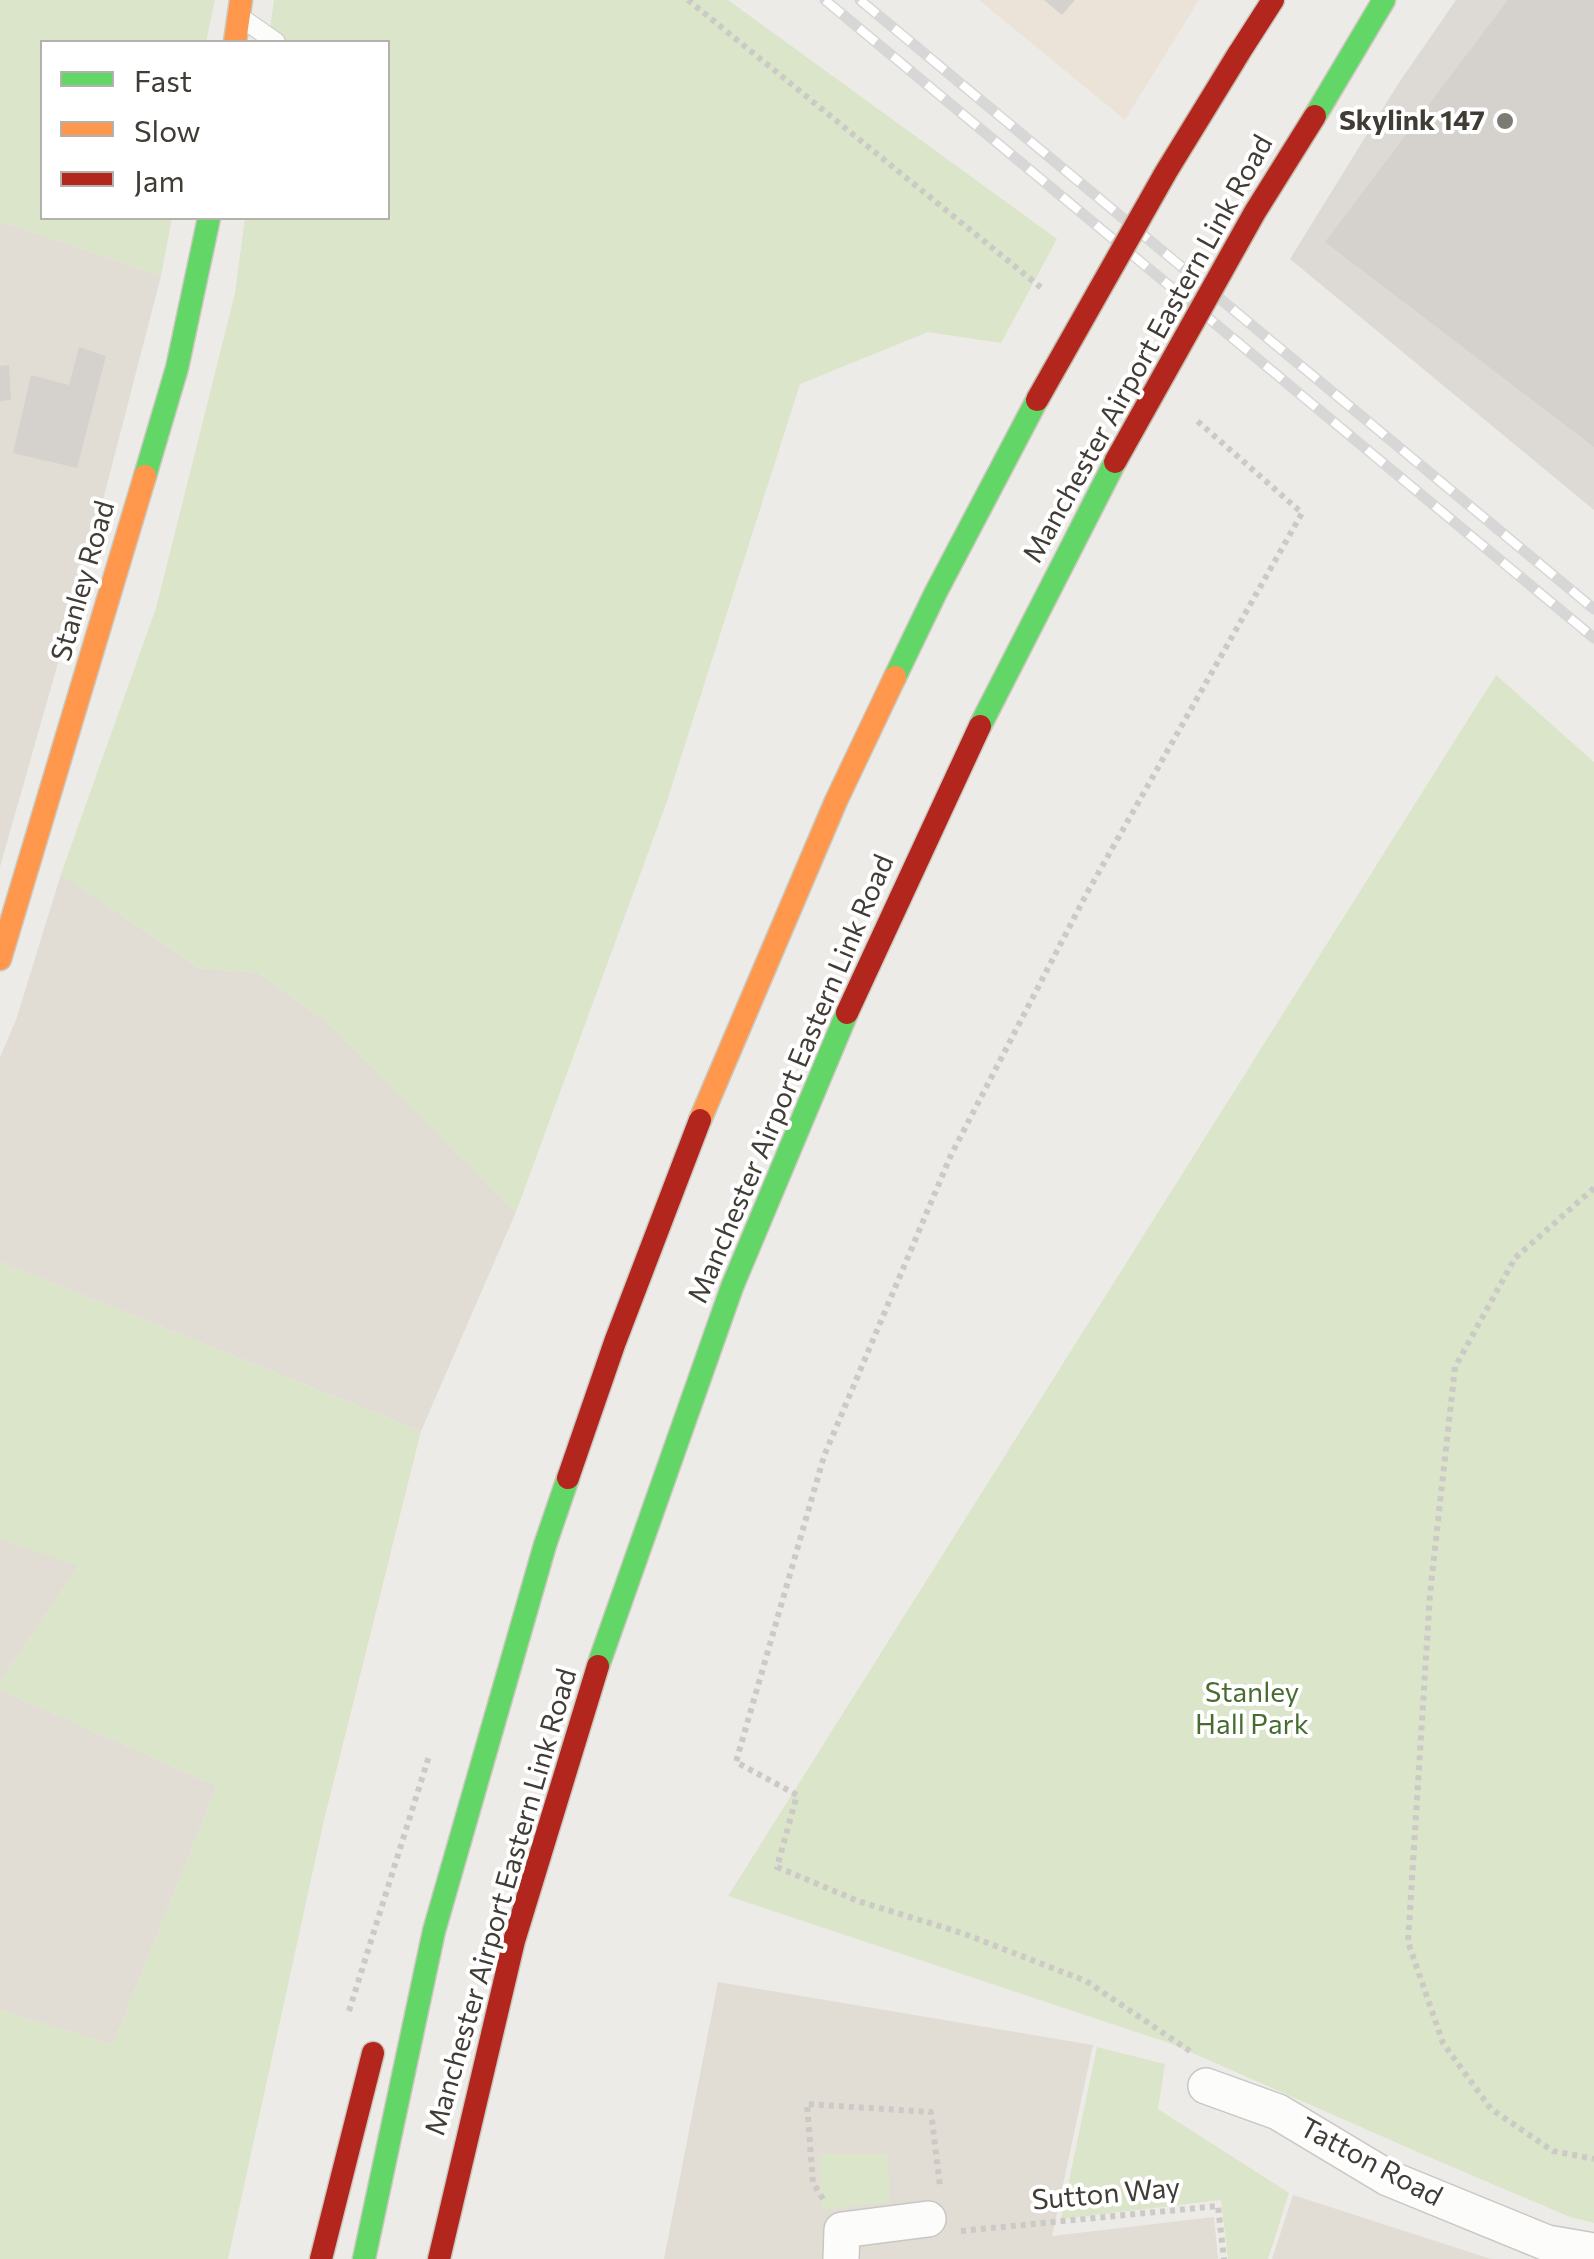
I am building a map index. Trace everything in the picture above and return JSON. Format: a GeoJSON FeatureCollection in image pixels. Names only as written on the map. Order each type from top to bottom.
{"type":"FeatureCollection","features":[{"type":"Feature","properties":{"kind":"main road","name":"Manchester Airport Eastern Link Road"},"geometry":{"type":"LineString","coordinates":[[439,2259],[459,2162],[510,1962],[569,1753],[708,1352],[778,1173],[932,826],[1023,634],[1114,462],[1255,212],[1340,79],[1384,0]]}},
{"type":"Feature","properties":{"kind":"main road"},"geometry":{"type":"LineString","coordinates":[[1340,79],[1399,0]]}},
{"type":"Feature","properties":{"kind":"main road","name":"Manchester Airport Eastern Link Road"},"geometry":{"type":"LineString","coordinates":[[364,2259],[434,1930],[544,1545],[672,1188],[750,995],[836,801],[928,609],[1037,400],[1166,172],[1269,4]]}},
{"type":"Feature","properties":{"kind":"main road"},"geometry":{"type":"LineString","coordinates":[[234,40],[239,8]]}},
{"type":"Feature","properties":{"kind":"main road","name":"Stanley Road"},"geometry":{"type":"LineString","coordinates":[[0,958],[177,368],[209,220]]}},
{"type":"Feature","properties":{"kind":"main road"},"geometry":{"type":"LineString","coordinates":[[454,1779],[544,1545]]}},
{"type":"Feature","properties":{"kind":"main road"},"geometry":{"type":"LineString","coordinates":[[527,1986],[569,1753]]}},
{"type":"Feature","properties":{"kind":"main road"},"geometry":{"type":"LineString","coordinates":[[322,2259],[379,2032]]}},
{"type":"Feature","properties":{"kind":"street","name":"Tatton Road"},"geometry":{"type":"LineString","coordinates":[[1206,2086],[1278,2112],[1388,2178],[1547,2242],[1594,2250]]}},
{"type":"Feature","properties":{"kind":"street"},"geometry":{"type":"LineString","coordinates":[[842,2244],[938,2217]]}},
{"type":"Feature","properties":{"kind":"lane"},"geometry":{"type":"LineString","coordinates":[[239,8],[274,40]]}},
{"type":"Feature","properties":{"kind":"path"},"geometry":{"type":"LineString","coordinates":[[1594,1188],[1514,1258],[1454,1367],[1430,1594],[1408,1942],[1443,2043],[1491,2109],[1553,2151],[1594,2159]]}},
{"type":"Feature","properties":{"kind":"path"},"geometry":{"type":"LineString","coordinates":[[797,1795],[777,1867],[858,1901],[962,1933],[1086,1980],[1195,2054],[1206,2086]]}},
{"type":"Feature","properties":{"kind":"path"},"geometry":{"type":"LineString","coordinates":[[842,2244],[813,2183],[807,2104],[932,2112],[938,2217]]}},
{"type":"Feature","properties":{"kind":"path","name":"Sutton Way"},"geometry":{"type":"LineString","coordinates":[[938,2217],[1218,2206],[1224,2259]]}},
{"type":"Feature","properties":{"kind":"shaded area"},"geometry":{"type":"Polygon","coordinates":[[[979,0],[1199,0],[1125,120],[979,0]]]}},
{"type":"Feature","properties":{"kind":"shaded area","name":"Skylink 147"},"geometry":{"type":"Polygon","coordinates":[[[1456,0],[1594,0],[1594,510],[1290,259],[1398,84],[1456,0]]]}},
{"type":"Feature","properties":{"kind":"shaded area"},"geometry":{"type":"Polygon","coordinates":[[[0,221],[161,276],[89,554],[0,867],[0,221]]]}},
{"type":"Feature","properties":{"kind":"shaded area"},"geometry":{"type":"Polygon","coordinates":[[[61,874],[199,968],[259,973],[329,1024],[516,1212],[421,1431],[0,1262],[0,1057],[16,1020],[61,874]]]}},
{"type":"Feature","properties":{"kind":"shaded area"},"geometry":{"type":"Polygon","coordinates":[[[0,1539],[79,1565],[0,1682],[0,1539]]]}},
{"type":"Feature","properties":{"kind":"shaded area"},"geometry":{"type":"Polygon","coordinates":[[[0,1690],[217,1786],[113,2045],[0,2010],[0,1690]]]}},
{"type":"Feature","properties":{"kind":"shaded area"},"geometry":{"type":"Polygon","coordinates":[[[718,1982],[1093,2045],[1052,2236],[1214,2217],[1218,2259],[664,2259],[718,1982]]]}},
{"type":"Feature","properties":{"kind":"shaded area"},"geometry":{"type":"Polygon","coordinates":[[[1293,2195],[1488,2258],[1492,2259],[1272,2259],[1293,2195]]]}},
{"type":"Feature","properties":{"kind":"green space"},"geometry":{"type":"Polygon","coordinates":[[[0,0],[215,0],[206,40],[40,40],[40,220],[172,220],[161,276],[0,221],[0,0]]]}},
{"type":"Feature","properties":{"kind":"green space"},"geometry":{"type":"Polygon","coordinates":[[[274,0],[728,0],[1057,239],[1001,343],[928,332],[800,384],[666,804],[516,1212],[329,1024],[259,973],[199,968],[61,874],[156,608],[235,293],[245,220],[390,220],[390,40],[268,40],[274,0]]]}},
{"type":"Feature","properties":{"kind":"green space","name":"Stanley Hall Park"},"geometry":{"type":"Polygon","coordinates":[[[1496,675],[1594,762],[1594,2223],[1570,2217],[1172,2044],[728,1896],[1496,675]]]}},
{"type":"Feature","properties":{"kind":"green space"},"geometry":{"type":"Polygon","coordinates":[[[0,1262],[421,1431],[324,1820],[228,2259],[0,2259],[0,2010],[113,2045],[217,1786],[0,1690],[0,1682],[78,1566],[0,1539],[0,1262]]]}},
{"type":"Feature","properties":{"kind":"green space"},"geometry":{"type":"Polygon","coordinates":[[[1097,2047],[1165,2064],[1158,2109],[1289,2193],[1268,2259],[1228,2259],[1221,2200],[1061,2219],[1097,2047]]]}},
{"type":"Feature","properties":{"kind":"green space"},"geometry":{"type":"Polygon","coordinates":[[[819,2154],[888,2154],[890,2203],[822,2210],[819,2154]]]}},
{"type":"Feature","properties":{"kind":"building"},"geometry":{"type":"Polygon","coordinates":[[[1044,0],[1075,0],[1062,15],[1044,0]]]}},
{"type":"Feature","properties":{"kind":"building","name":"Skylink 147"},"geometry":{"type":"Polygon","coordinates":[[[1508,0],[1594,0],[1594,447],[1325,242],[1508,0]]]}},
{"type":"Feature","properties":{"kind":"building"},"geometry":{"type":"Polygon","coordinates":[[[79,347],[106,356],[77,468],[13,453],[31,375],[69,385],[79,347]]]}},
{"type":"Feature","properties":{"kind":"building"},"geometry":{"type":"Polygon","coordinates":[[[9,365],[11,400],[0,401],[0,366],[9,365]]]}},
{"type":"Feature","properties":{"kind":"railway"},"geometry":{"type":"LineString","coordinates":[[825,0],[1594,638]]}},
{"type":"Feature","properties":{"kind":"railway"},"geometry":{"type":"LineString","coordinates":[[860,0],[1594,609]]}},
{"type":"Feature","properties":{"kind":"traffic: fast"},"geometry":{"type":"LineString","coordinates":[[1315,116],[1384,0]]}},
{"type":"Feature","properties":{"kind":"traffic: fast"},"geometry":{"type":"LineString","coordinates":[[145,476],[177,368],[209,220]]}},
{"type":"Feature","properties":{"kind":"traffic: fast"},"geometry":{"type":"LineString","coordinates":[[895,677],[1037,400]]}},
{"type":"Feature","properties":{"kind":"traffic: fast"},"geometry":{"type":"LineString","coordinates":[[980,726],[1115,462]]}},
{"type":"Feature","properties":{"kind":"traffic: fast"},"geometry":{"type":"LineString","coordinates":[[598,1666],[732,1287],[847,1013]]}},
{"type":"Feature","properties":{"kind":"traffic: fast"},"geometry":{"type":"LineString","coordinates":[[364,2259],[434,1931],[545,1545],[568,1478]]}},
{"type":"Feature","properties":{"kind":"traffic: slow"},"geometry":{"type":"LineString","coordinates":[[235,40],[241,0]]}},
{"type":"Feature","properties":{"kind":"traffic: slow"},"geometry":{"type":"LineString","coordinates":[[0,959],[145,476]]}},
{"type":"Feature","properties":{"kind":"traffic: slow"},"geometry":{"type":"LineString","coordinates":[[700,1120],[836,801],[895,677]]}},
{"type":"Feature","properties":{"kind":"traffic: jam"},"geometry":{"type":"LineString","coordinates":[[1239,53],[1273,0]]}},
{"type":"Feature","properties":{"kind":"traffic: jam"},"geometry":{"type":"LineString","coordinates":[[1037,400],[1166,172],[1239,53]]}},
{"type":"Feature","properties":{"kind":"traffic: jam"},"geometry":{"type":"LineString","coordinates":[[1115,462],[1255,212],[1315,116]]}},
{"type":"Feature","properties":{"kind":"traffic: jam"},"geometry":{"type":"LineString","coordinates":[[847,1013],[980,726]]}},
{"type":"Feature","properties":{"kind":"traffic: jam"},"geometry":{"type":"LineString","coordinates":[[568,1478],[700,1120]]}},
{"type":"Feature","properties":{"kind":"traffic: jam"},"geometry":{"type":"LineString","coordinates":[[439,2259],[514,1941],[598,1666]]}},
{"type":"Feature","properties":{"kind":"traffic: jam"},"geometry":{"type":"LineString","coordinates":[[321,2259],[373,2053]]}},
{"type":"Feature","properties":{"kind":"place","name":"Skylink 147"},"geometry":{"type":"Point","coordinates":[1505,121]}}]}
